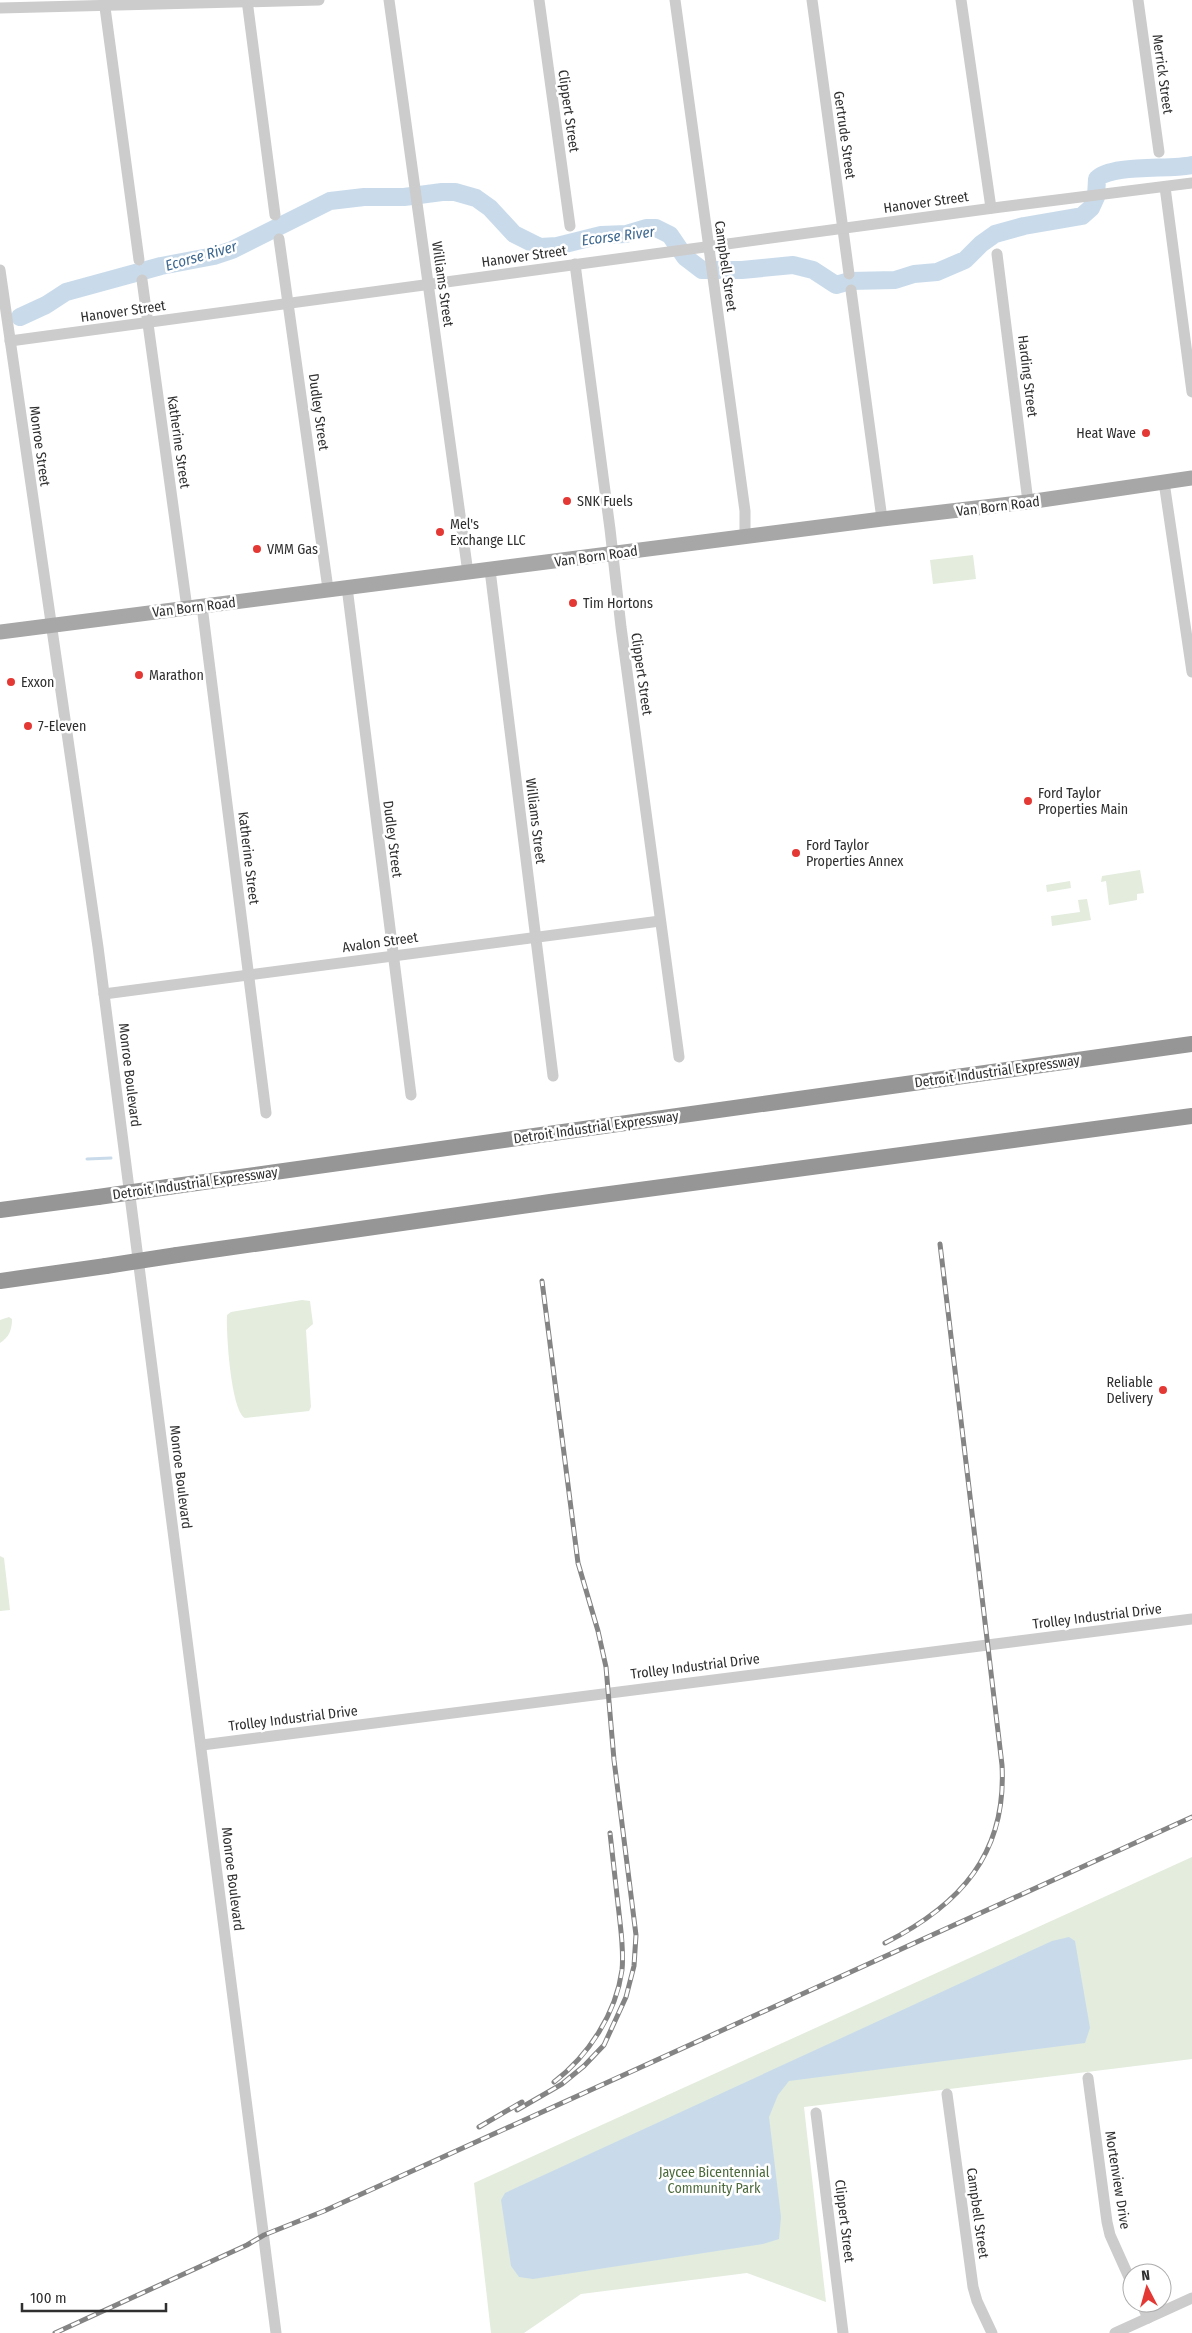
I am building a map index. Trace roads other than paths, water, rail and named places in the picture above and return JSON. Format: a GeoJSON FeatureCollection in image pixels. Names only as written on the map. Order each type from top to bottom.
{"type":"FeatureCollection","features":[{"type":"Feature","properties":{"kind":"highway","name":"Detroit Industrial Expressway"},"geometry":{"type":"LineString","coordinates":[[0,1210],[1192,1044]]}},
{"type":"Feature","properties":{"kind":"highway"},"geometry":{"type":"LineString","coordinates":[[0,1281],[560,1201],[1153,1123],[1192,1116]]}},
{"type":"Feature","properties":{"kind":"highway"},"geometry":{"type":"LineString","coordinates":[[1153,1123],[1192,1120]]}},
{"type":"Feature","properties":{"kind":"main road","name":"Van Born Road"},"geometry":{"type":"LineString","coordinates":[[0,632],[328,589],[1028,502],[1192,478]]}},
{"type":"Feature","properties":{"kind":"street"},"geometry":{"type":"LineString","coordinates":[[0,8],[104,3],[319,0]]}},
{"type":"Feature","properties":{"kind":"street","name":"Williams Street"},"geometry":{"type":"LineString","coordinates":[[388,0],[468,573]]}},
{"type":"Feature","properties":{"kind":"street","name":"Clippert Street"},"geometry":{"type":"LineString","coordinates":[[539,0],[570,226]]}},
{"type":"Feature","properties":{"kind":"street","name":"Campbell Street"},"geometry":{"type":"LineString","coordinates":[[675,0],[745,511],[745,537]]}},
{"type":"Feature","properties":{"kind":"street","name":"Gertrude Street"},"geometry":{"type":"LineString","coordinates":[[812,0],[848,274]]}},
{"type":"Feature","properties":{"kind":"street"},"geometry":{"type":"LineString","coordinates":[[961,0],[991,208]]}},
{"type":"Feature","properties":{"kind":"street","name":"Merrick Street"},"geometry":{"type":"LineString","coordinates":[[1138,0],[1159,152]]}},
{"type":"Feature","properties":{"kind":"street"},"geometry":{"type":"LineString","coordinates":[[247,1],[275,215]]}},
{"type":"Feature","properties":{"kind":"street"},"geometry":{"type":"LineString","coordinates":[[104,3],[139,260]]}},
{"type":"Feature","properties":{"kind":"street","name":"Hanover Street"},"geometry":{"type":"LineString","coordinates":[[9,336],[148,323],[991,208],[1192,183]]}},
{"type":"Feature","properties":{"kind":"street"},"geometry":{"type":"LineString","coordinates":[[1165,187],[1192,392]]}},
{"type":"Feature","properties":{"kind":"street","name":"Dudley Street"},"geometry":{"type":"LineString","coordinates":[[279,238],[328,589]]}},
{"type":"Feature","properties":{"kind":"street","name":"Harding Street"},"geometry":{"type":"LineString","coordinates":[[997,254],[1028,502]]}},
{"type":"Feature","properties":{"kind":"street","name":"Clippert Street"},"geometry":{"type":"LineString","coordinates":[[575,264],[679,1057]]}},
{"type":"Feature","properties":{"kind":"street","name":"Monroe Street"},"geometry":{"type":"LineString","coordinates":[[0,270],[46,602],[52,626]]}},
{"type":"Feature","properties":{"kind":"street","name":"Katherine Street"},"geometry":{"type":"LineString","coordinates":[[142,280],[194,607],[249,975],[266,1113]]}},
{"type":"Feature","properties":{"kind":"street"},"geometry":{"type":"LineString","coordinates":[[851,290],[882,519]]}},
{"type":"Feature","properties":{"kind":"street"},"geometry":{"type":"LineString","coordinates":[[1164,482],[1192,672]]}},
{"type":"Feature","properties":{"kind":"street","name":"Williams Street"},"geometry":{"type":"LineString","coordinates":[[490,570],[553,1076]]}},
{"type":"Feature","properties":{"kind":"street","name":"Dudley Street"},"geometry":{"type":"LineString","coordinates":[[347,587],[411,1095]]}},
{"type":"Feature","properties":{"kind":"street","name":"Monroe Boulevard"},"geometry":{"type":"LineString","coordinates":[[52,626],[104,994],[202,1745],[276,2333]]}},
{"type":"Feature","properties":{"kind":"street","name":"Avalon Street"},"geometry":{"type":"LineString","coordinates":[[104,994],[660,921]]}},
{"type":"Feature","properties":{"kind":"street","name":"Trolley Industrial Drive"},"geometry":{"type":"LineString","coordinates":[[202,1745],[1192,1619]]}},
{"type":"Feature","properties":{"kind":"street","name":"Mortenview Drive"},"geometry":{"type":"LineString","coordinates":[[1088,2078],[1107,2222],[1110,2235],[1123,2263]]}},
{"type":"Feature","properties":{"kind":"street","name":"Campbell Street"},"geometry":{"type":"LineString","coordinates":[[947,2094],[973,2287],[992,2333]]}},
{"type":"Feature","properties":{"kind":"street","name":"Clippert Street"},"geometry":{"type":"LineString","coordinates":[[816,2113],[843,2333]]}},
{"type":"Feature","properties":{"kind":"street"},"geometry":{"type":"LineString","coordinates":[[1118,2332],[1192,2298]]}},
{"type":"Feature","properties":{"kind":"street"},"geometry":{"type":"LineString","coordinates":[[1146,2313],[1148,2318]]}},
{"type":"Feature","properties":{"kind":"water"},"geometry":{"type":"Polygon","coordinates":[[[1069,1937],[1075,1941],[1090,2028],[1085,2043],[789,2081],[778,2095],[769,2117],[781,2217],[779,2239],[763,2244],[533,2279],[519,2277],[511,2266],[501,2200],[505,2193],[1052,1941],[1069,1937]]]}},
{"type":"Feature","properties":{"kind":"waterway","name":"Ecorse River"},"geometry":{"type":"LineString","coordinates":[[20,317],[46,305],[66,292],[161,266],[214,256],[232,250],[330,201],[364,197],[404,197],[442,192],[455,192],[476,198],[490,208],[514,234],[540,247],[557,246],[601,235],[626,234],[646,228],[656,228],[670,235],[685,257],[702,270],[742,270],[793,265],[813,270],[836,285],[850,281],[895,280],[914,274],[937,272],[965,260],[981,244],[995,234],[1024,226],[1082,216],[1091,208],[1096,197],[1097,179],[1104,174],[1127,169],[1192,165]]}},
{"type":"Feature","properties":{"kind":"waterway"},"geometry":{"type":"LineString","coordinates":[[87,1159],[111,1158]]}},
{"type":"Feature","properties":{"kind":"railway"},"geometry":{"type":"LineString","coordinates":[[885,1943],[936,1912],[974,1873],[987,1850],[996,1825],[1001,1797],[1002,1765],[940,1244]]}},
{"type":"Feature","properties":{"kind":"railway"},"geometry":{"type":"LineString","coordinates":[[517,2110],[562,2084],[584,2066],[604,2045],[626,1997],[634,1966],[636,1935],[614,1760],[606,1667],[598,1631],[578,1563],[542,1281]]}},
{"type":"Feature","properties":{"kind":"railway"},"geometry":{"type":"LineString","coordinates":[[55,2333],[247,2245],[264,2235],[324,2211],[1192,1817]]}},
{"type":"Feature","properties":{"kind":"railway"},"geometry":{"type":"LineString","coordinates":[[554,2082],[589,2047],[607,2018],[619,1986],[622,1970],[621,1927],[610,1833]]}},
{"type":"Feature","properties":{"kind":"railway"},"geometry":{"type":"LineString","coordinates":[[479,2127],[522,2102]]}},
{"type":"Feature","properties":{"kind":"place","name":"Heat Wave"},"geometry":{"type":"Point","coordinates":[1146,433]}},
{"type":"Feature","properties":{"kind":"place","name":"SNK Fuels"},"geometry":{"type":"Point","coordinates":[567,501]}},
{"type":"Feature","properties":{"kind":"place","name":"Mel's Exchange LLC"},"geometry":{"type":"Point","coordinates":[440,532]}},
{"type":"Feature","properties":{"kind":"place","name":"VMM Gas"},"geometry":{"type":"Point","coordinates":[257,549]}},
{"type":"Feature","properties":{"kind":"place","name":"Tim Hortons"},"geometry":{"type":"Point","coordinates":[573,603]}},
{"type":"Feature","properties":{"kind":"place","name":"Marathon"},"geometry":{"type":"Point","coordinates":[139,675]}},
{"type":"Feature","properties":{"kind":"place","name":"Exxon"},"geometry":{"type":"Point","coordinates":[11,682]}},
{"type":"Feature","properties":{"kind":"place","name":"7-Eleven"},"geometry":{"type":"Point","coordinates":[28,726]}},
{"type":"Feature","properties":{"kind":"place","name":"Ford Taylor Properties Main"},"geometry":{"type":"Point","coordinates":[1028,801]}},
{"type":"Feature","properties":{"kind":"place","name":"Ford Taylor Properties Annex"},"geometry":{"type":"Point","coordinates":[796,853]}},
{"type":"Feature","properties":{"kind":"place","name":"Reliable Delivery"},"geometry":{"type":"Point","coordinates":[1163,1390]}},
{"type":"Feature","properties":{"kind":"park label","name":"Jaycee Bicentennial Community Park"},"geometry":{"type":"Point","coordinates":[714,2180]}}]}
